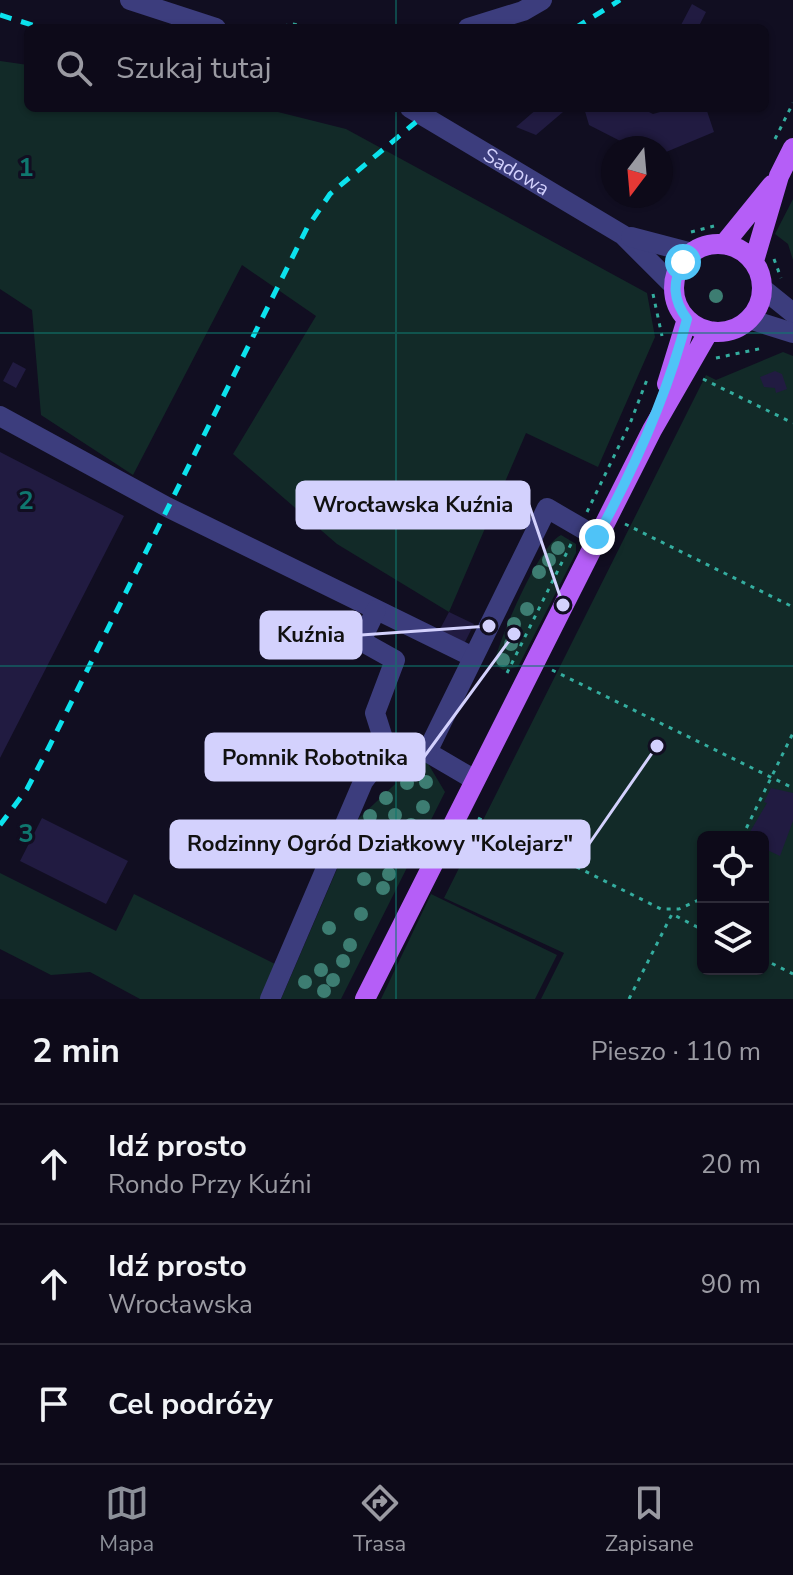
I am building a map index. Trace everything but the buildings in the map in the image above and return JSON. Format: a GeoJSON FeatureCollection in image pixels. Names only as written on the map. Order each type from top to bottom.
{"type":"FeatureCollection","features":[{"type":"Feature","properties":{"kind":"main road"},"geometry":{"type":"LineString","coordinates":[[779,176],[708,246],[691,242],[677,273],[674,286],[680,309],[687,319],[709,331],[724,332],[749,319],[757,310],[762,288],[762,257],[779,176],[793,148]]}},
{"type":"Feature","properties":{"kind":"main road"},"geometry":{"type":"LineString","coordinates":[[721,235],[762,257]]}},
{"type":"Feature","properties":{"kind":"main road"},"geometry":{"type":"LineString","coordinates":[[652,430],[687,319]]}},
{"type":"Feature","properties":{"kind":"main road"},"geometry":{"type":"LineString","coordinates":[[365,999],[475,780],[588,532],[709,331]]}},
{"type":"Feature","properties":{"kind":"street"},"geometry":{"type":"LineString","coordinates":[[130,0],[204,24]]}},
{"type":"Feature","properties":{"kind":"street"},"geometry":{"type":"LineString","coordinates":[[481,24],[523,11],[542,0]]}},
{"type":"Feature","properties":{"kind":"street","name":"Sadowa"},"geometry":{"type":"LineString","coordinates":[[417,112],[623,235],[674,286]]}},
{"type":"Feature","properties":{"kind":"street","name":"Sadowa"},"geometry":{"type":"LineString","coordinates":[[623,235],[691,242]]}},
{"type":"Feature","properties":{"kind":"street"},"geometry":{"type":"LineString","coordinates":[[762,288],[793,313]]}},
{"type":"Feature","properties":{"kind":"street"},"geometry":{"type":"LineString","coordinates":[[749,319],[793,333]]}},
{"type":"Feature","properties":{"kind":"street"},"geometry":{"type":"LineString","coordinates":[[0,416],[167,507],[473,657]]}},
{"type":"Feature","properties":{"kind":"street"},"geometry":{"type":"LineString","coordinates":[[427,752],[547,508],[588,532]]}},
{"type":"Feature","properties":{"kind":"street"},"geometry":{"type":"LineString","coordinates":[[376,610],[361,641],[395,660],[375,713],[388,754]]}},
{"type":"Feature","properties":{"kind":"street"},"geometry":{"type":"LineString","coordinates":[[270,999],[363,782],[373,766],[388,754],[427,752],[475,780]]}},
{"type":"Feature","properties":{"kind":"path"},"geometry":{"type":"LineString","coordinates":[[772,145],[793,103]]}},
{"type":"Feature","properties":{"kind":"path"},"geometry":{"type":"LineString","coordinates":[[691,242],[721,235]]}},
{"type":"Feature","properties":{"kind":"path"},"geometry":{"type":"LineString","coordinates":[[762,257],[784,285]]}},
{"type":"Feature","properties":{"kind":"path"},"geometry":{"type":"LineString","coordinates":[[653,294],[663,338]]}},
{"type":"Feature","properties":{"kind":"path"},"geometry":{"type":"LineString","coordinates":[[706,360],[763,348]]}},
{"type":"Feature","properties":{"kind":"path"},"geometry":{"type":"LineString","coordinates":[[506,674],[588,532],[652,367]]}},
{"type":"Feature","properties":{"kind":"path"},"geometry":{"type":"LineString","coordinates":[[699,376],[793,423]]}},
{"type":"Feature","properties":{"kind":"path"},"geometry":{"type":"LineString","coordinates":[[630,526],[793,607]]}},
{"type":"Feature","properties":{"kind":"path"},"geometry":{"type":"LineString","coordinates":[[556,672],[793,788]]}},
{"type":"Feature","properties":{"kind":"path"},"geometry":{"type":"LineString","coordinates":[[745,831],[793,733]]}},
{"type":"Feature","properties":{"kind":"path"},"geometry":{"type":"LineString","coordinates":[[484,821],[697,927]]}},
{"type":"Feature","properties":{"kind":"path"},"geometry":{"type":"LineString","coordinates":[[661,909],[679,909],[697,901]]}},
{"type":"Feature","properties":{"kind":"path"},"geometry":{"type":"LineString","coordinates":[[629,999],[672,914]]}},
{"type":"Feature","properties":{"kind":"path"},"geometry":{"type":"LineString","coordinates":[[769,962],[793,974]]}},
{"type":"Feature","properties":{"kind":"green space"},"geometry":{"type":"Polygon","coordinates":[[[0,61],[24,64],[24,112],[278,112],[346,129],[647,293],[655,337],[598,467],[526,433],[449,612],[337,544],[233,454],[316,316],[242,265],[133,475],[41,415],[32,310],[0,289],[0,61]]]}},
{"type":"Feature","properties":{"kind":"green space"},"geometry":{"type":"Polygon","coordinates":[[[793,199],[793,260],[788,244],[775,234],[793,199]]]}},
{"type":"Feature","properties":{"kind":"green space"},"geometry":{"type":"Polygon","coordinates":[[[783,352],[793,356],[793,999],[541,999],[564,953],[444,898],[706,375],[716,380],[783,352]]]}},
{"type":"Feature","properties":{"kind":"green space"},"geometry":{"type":"Polygon","coordinates":[[[561,535],[576,544],[576,553],[518,667],[503,670],[494,664],[503,635],[531,574],[552,542],[561,535]]]}},
{"type":"Feature","properties":{"kind":"green space"},"geometry":{"type":"Polygon","coordinates":[[[424,757],[445,792],[341,999],[281,999],[359,818],[424,757]]]}},
{"type":"Feature","properties":{"kind":"green space"},"geometry":{"type":"Polygon","coordinates":[[[0,873],[116,931],[134,894],[277,965],[262,999],[140,999],[90,972],[51,975],[0,949],[0,873]]]}},
{"type":"Feature","properties":{"kind":"green space"},"geometry":{"type":"Polygon","coordinates":[[[431,894],[557,955],[535,999],[381,999],[431,894]]]}},
{"type":"Feature","properties":{"kind":"railway"},"geometry":{"type":"LineString","coordinates":[[581,24],[620,0]]}},
{"type":"Feature","properties":{"kind":"railway"},"geometry":{"type":"LineString","coordinates":[[0,15],[29,24]]}},
{"type":"Feature","properties":{"kind":"railway"},"geometry":{"type":"LineString","coordinates":[[0,825],[27,789],[49,747],[307,228],[330,194],[416,122]]}},
{"type":"Feature","properties":{"kind":"place","name":"Wrocławska Kuźnia"},"geometry":{"type":"Point","coordinates":[563,605]}},
{"type":"Feature","properties":{"kind":"place","name":"Kuźnia"},"geometry":{"type":"Point","coordinates":[489,626]}},
{"type":"Feature","properties":{"kind":"place","name":"Pomnik Robotnika"},"geometry":{"type":"Point","coordinates":[514,634]}},
{"type":"Feature","properties":{"kind":"place","name":"Rodzinny Ogród Działkowy \"Kolejarz\""},"geometry":{"type":"Point","coordinates":[657,746]}},
{"type":"Feature","properties":{"kind":"route"},"geometry":{"type":"LineString","coordinates":[[597,537],[652,430],[679,349],[687,319],[680,309],[674,286],[683,262]]}}]}
